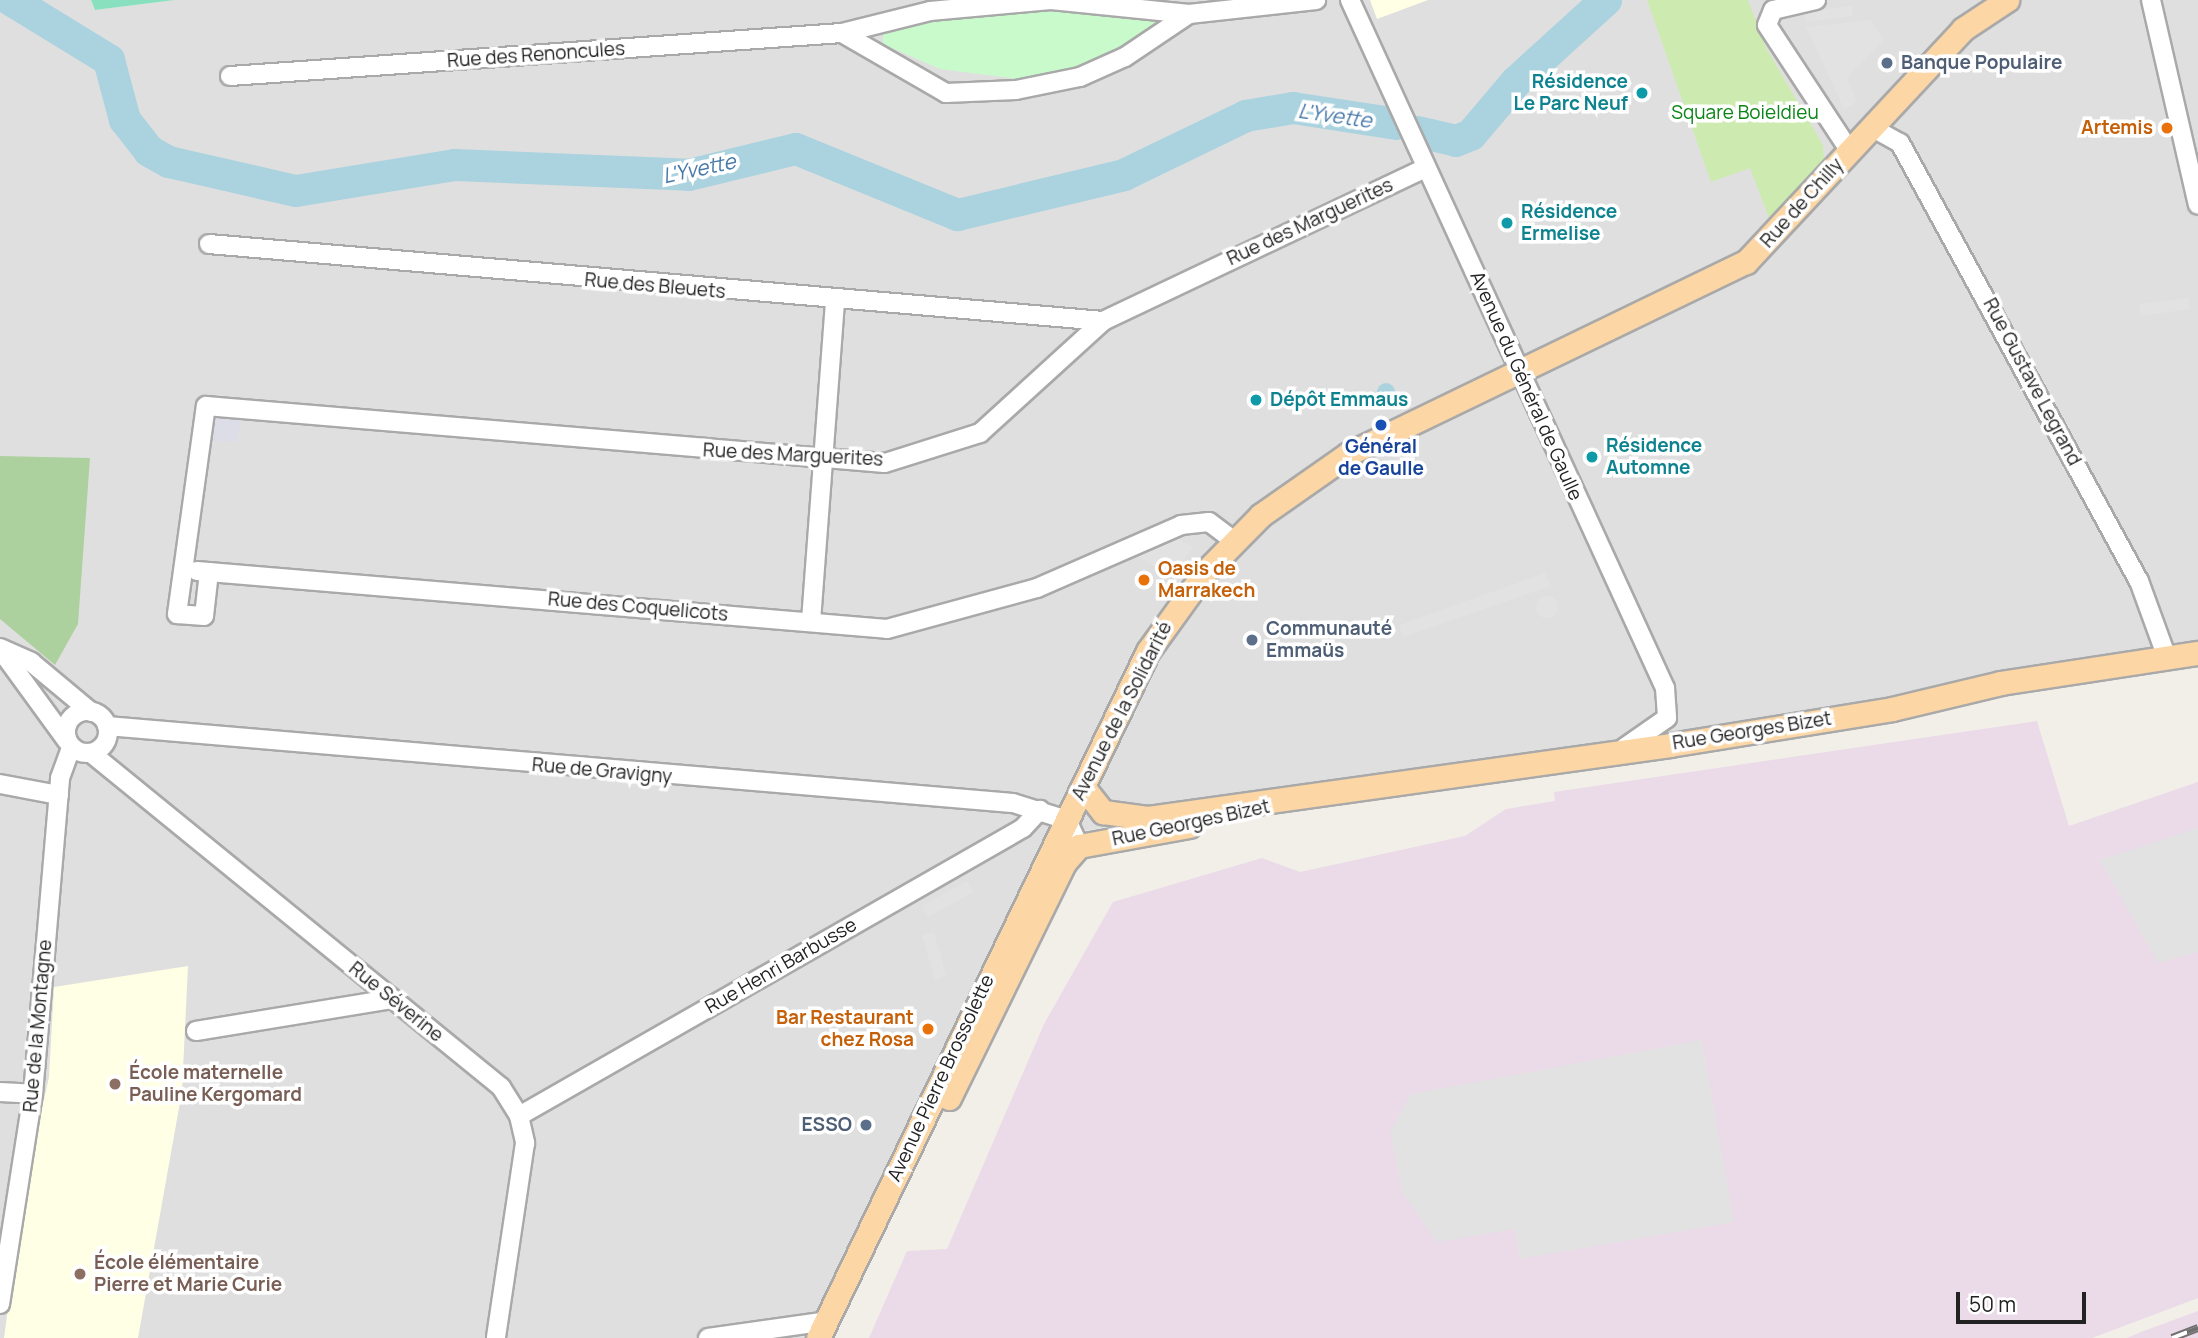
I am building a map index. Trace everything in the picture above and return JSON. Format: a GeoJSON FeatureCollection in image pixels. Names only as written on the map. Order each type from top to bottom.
{"type":"FeatureCollection","features":[{"type":"Feature","properties":{"kind":"main road","name":"Rue de Chilly"},"geometry":{"type":"LineString","coordinates":[[1521,372],[1746,262],[1963,30],[2007,0]]}},
{"type":"Feature","properties":{"kind":"main road","name":"Avenue de la Solidarité"},"geometry":{"type":"LineString","coordinates":[[1067,820],[1162,626],[1233,540],[1286,494],[1348,454],[1521,372]]}},
{"type":"Feature","properties":{"kind":"main road","name":"Rue Georges Bizet"},"geometry":{"type":"LineString","coordinates":[[1084,788],[1103,812],[1123,819],[1303,799],[1618,751],[2198,653]]}},
{"type":"Feature","properties":{"kind":"main road","name":"Rue Georges Bizet"},"geometry":{"type":"LineString","coordinates":[[1079,846],[1303,799]]}},
{"type":"Feature","properties":{"kind":"main road","name":"Avenue Pierre Brossolette"},"geometry":{"type":"LineString","coordinates":[[827,1333],[1067,820]]}},
{"type":"Feature","properties":{"kind":"main road","name":"Avenue Pierre Brossolette"},"geometry":{"type":"LineString","coordinates":[[827,1333],[1064,863],[1079,846]]}},
{"type":"Feature","properties":{"kind":"street","name":"Rue des Renoncules"},"geometry":{"type":"LineString","coordinates":[[230,76],[842,33],[930,11],[1051,0],[1189,14],[1316,0]]}},
{"type":"Feature","properties":{"kind":"street","name":"Avenue du Général de Gaulle"},"geometry":{"type":"LineString","coordinates":[[1350,0],[1668,695],[1667,719],[1658,729],[1618,751]]}},
{"type":"Feature","properties":{"kind":"street"},"geometry":{"type":"LineString","coordinates":[[1816,0],[1773,10],[1767,24],[1828,124],[1849,150]]}},
{"type":"Feature","properties":{"kind":"street"},"geometry":{"type":"LineString","coordinates":[[2151,0],[2194,155],[2198,205]]}},
{"type":"Feature","properties":{"kind":"street","name":"Rue des Renoncules"},"geometry":{"type":"LineString","coordinates":[[842,33],[946,93],[1016,90],[1080,77],[1125,57],[1189,14]]}},
{"type":"Feature","properties":{"kind":"street","name":"Rue Gustave Legrand"},"geometry":{"type":"LineString","coordinates":[[1871,127],[1900,143],[2144,591],[2168,658]]}},
{"type":"Feature","properties":{"kind":"street","name":"Rue des Marguerites"},"geometry":{"type":"LineString","coordinates":[[183,570],[196,442],[206,406],[820,460],[884,463],[980,433],[1103,321],[1425,168]]}},
{"type":"Feature","properties":{"kind":"street","name":"Rue des Bleuets"},"geometry":{"type":"LineString","coordinates":[[209,244],[835,303],[1103,321]]}},
{"type":"Feature","properties":{"kind":"street"},"geometry":{"type":"LineString","coordinates":[[811,621],[820,460],[835,303]]}},
{"type":"Feature","properties":{"kind":"street","name":"Rue des Coquelicots"},"geometry":{"type":"LineString","coordinates":[[183,570],[887,629],[916,625],[1037,588],[1195,522],[1219,526],[1233,540]]}},
{"type":"Feature","properties":{"kind":"street"},"geometry":{"type":"LineString","coordinates":[[183,570],[177,614],[204,616],[209,572]]}},
{"type":"Feature","properties":{"kind":"street"},"geometry":{"type":"LineString","coordinates":[[0,648],[31,662],[91,712],[107,726],[107,740],[91,753],[69,744],[0,648]]}},
{"type":"Feature","properties":{"kind":"street"},"geometry":{"type":"LineString","coordinates":[[69,744],[68,722],[91,712]]}},
{"type":"Feature","properties":{"kind":"street","name":"Rue de Gravigny"},"geometry":{"type":"LineString","coordinates":[[107,726],[1013,803],[1067,820]]}},
{"type":"Feature","properties":{"kind":"street","name":"Rue de la Montagne"},"geometry":{"type":"LineString","coordinates":[[0,1304],[33,1094],[59,795],[69,744]]}},
{"type":"Feature","properties":{"kind":"street","name":"Rue Séverine"},"geometry":{"type":"LineString","coordinates":[[91,753],[391,999],[485,1072],[519,1116],[525,1143],[496,1338]]}},
{"type":"Feature","properties":{"kind":"street"},"geometry":{"type":"LineString","coordinates":[[0,785],[59,795]]}},
{"type":"Feature","properties":{"kind":"street","name":"Rue Henri Barbusse"},"geometry":{"type":"LineString","coordinates":[[519,1116],[1023,828],[1040,810]]}},
{"type":"Feature","properties":{"kind":"street"},"geometry":{"type":"LineString","coordinates":[[1067,820],[1079,846]]}},
{"type":"Feature","properties":{"kind":"street"},"geometry":{"type":"LineString","coordinates":[[196,1031],[391,999]]}},
{"type":"Feature","properties":{"kind":"street"},"geometry":{"type":"LineString","coordinates":[[0,1092],[33,1094]]}},
{"type":"Feature","properties":{"kind":"street"},"geometry":{"type":"LineString","coordinates":[[708,1338],[827,1333]]}},
{"type":"Feature","properties":{"kind":"shaded area"},"geometry":{"type":"Polygon","coordinates":[[[0,0],[91,0],[95,10],[175,0],[2198,0],[2198,654],[1083,831],[1046,871],[828,1338],[0,1338],[0,0]]]}},
{"type":"Feature","properties":{"kind":"shaded area"},"geometry":{"type":"Polygon","coordinates":[[[1370,0],[1428,0],[1377,19],[1370,0]]]}},
{"type":"Feature","properties":{"kind":"shaded area"},"geometry":{"type":"Polygon","coordinates":[[[1852,6],[1853,16],[1806,22],[1805,12],[1852,6]]]}},
{"type":"Feature","properties":{"kind":"shaded area"},"geometry":{"type":"Polygon","coordinates":[[[1871,20],[1884,40],[1847,78],[1857,102],[1844,109],[1806,27],[1871,20]]]}},
{"type":"Feature","properties":{"kind":"shaded area"},"geometry":{"type":"Polygon","coordinates":[[[2189,298],[2190,309],[2140,316],[2139,304],[2189,298]]]}},
{"type":"Feature","properties":{"kind":"shaded area"},"geometry":{"type":"Polygon","coordinates":[[[205,401],[243,410],[237,442],[202,441],[205,401]]]}},
{"type":"Feature","properties":{"kind":"shaded area"},"geometry":{"type":"Polygon","coordinates":[[[1175,537],[1193,547],[1171,577],[1136,555],[1175,537]]]}},
{"type":"Feature","properties":{"kind":"shaded area"},"geometry":{"type":"Polygon","coordinates":[[[1545,573],[1551,586],[1403,637],[1399,625],[1545,573]]]}},
{"type":"Feature","properties":{"kind":"shaded area"},"geometry":{"type":"Polygon","coordinates":[[[1547,596],[1555,599],[1558,607],[1555,615],[1547,618],[1539,615],[1536,607],[1539,599],[1547,596]]]}},
{"type":"Feature","properties":{"kind":"shaded area"},"geometry":{"type":"Polygon","coordinates":[[[2037,721],[2069,826],[2198,782],[2198,1298],[2092,1338],[869,1338],[907,1251],[947,1249],[1044,1024],[1113,902],[1262,858],[1300,872],[1465,836],[1506,809],[1555,801],[1554,792],[2037,721]]]}},
{"type":"Feature","properties":{"kind":"shaded area"},"geometry":{"type":"Polygon","coordinates":[[[2198,828],[2198,952],[2158,963],[2100,860],[2198,828]]]}},
{"type":"Feature","properties":{"kind":"shaded area"},"geometry":{"type":"Polygon","coordinates":[[[967,881],[973,892],[928,917],[922,906],[967,881]]]}},
{"type":"Feature","properties":{"kind":"shaded area"},"geometry":{"type":"Polygon","coordinates":[[[934,932],[946,976],[935,980],[922,935],[934,932]]]}},
{"type":"Feature","properties":{"kind":"shaded area","name":"École maternelle Pauline Kergomard"},"geometry":{"type":"Polygon","coordinates":[[[188,966],[182,1091],[138,1338],[4,1338],[24,1189],[49,1077],[54,987],[188,966]]]}},
{"type":"Feature","properties":{"kind":"shaded area"},"geometry":{"type":"Polygon","coordinates":[[[1702,1040],[1734,1222],[1520,1259],[1514,1229],[1437,1242],[1402,1192],[1390,1131],[1411,1094],[1702,1040]]]}},
{"type":"Feature","properties":{"kind":"shaded area"},"geometry":{"type":"Polygon","coordinates":[[[2198,1311],[2198,1338],[2127,1338],[2141,1332],[2198,1311]]]}},
{"type":"Feature","properties":{"kind":"green space"},"geometry":{"type":"Polygon","coordinates":[[[91,0],[175,0],[95,10],[91,0]]]}},
{"type":"Feature","properties":{"kind":"green space","name":"Square Boieldieu"},"geometry":{"type":"Polygon","coordinates":[[[1647,0],[1748,0],[1765,46],[1823,145],[1824,159],[1769,218],[1750,168],[1711,182],[1647,0]]]}},
{"type":"Feature","properties":{"kind":"green space"},"geometry":{"type":"Polygon","coordinates":[[[1049,2],[1148,15],[1157,23],[1087,70],[1034,81],[940,69],[883,44],[883,31],[920,21],[1049,2]]]}},
{"type":"Feature","properties":{"kind":"green space"},"geometry":{"type":"Polygon","coordinates":[[[0,456],[90,458],[78,624],[55,665],[0,619],[0,456]]]}},
{"type":"Feature","properties":{"kind":"water"},"geometry":{"type":"Polygon","coordinates":[[[1386,383],[1392,386],[1395,392],[1392,398],[1386,401],[1380,398],[1377,392],[1380,386],[1386,383]]]}},
{"type":"Feature","properties":{"kind":"waterway","name":"L'Yvette"},"geometry":{"type":"LineString","coordinates":[[11,0],[109,60],[125,120],[149,151],[169,162],[296,191],[455,165],[689,175],[796,149],[958,215],[1124,175],[1246,116],[1293,108],[1397,124]]}},
{"type":"Feature","properties":{"kind":"waterway","name":"L'Yvette"},"geometry":{"type":"LineString","coordinates":[[1418,132],[1456,141],[1471,135],[1516,82],[1606,0]]}},
{"type":"Feature","properties":{"kind":"railway"},"geometry":{"type":"LineString","coordinates":[[2172,1338],[2198,1328]]}},
{"type":"Feature","properties":{"kind":"place","name":"Banque Populaire"},"geometry":{"type":"Point","coordinates":[1887,63]}},
{"type":"Feature","properties":{"kind":"place","name":"Résidence Le Parc Neuf"},"geometry":{"type":"Point","coordinates":[1642,93]}},
{"type":"Feature","properties":{"kind":"place","name":"Artemis"},"geometry":{"type":"Point","coordinates":[2167,128]}},
{"type":"Feature","properties":{"kind":"place","name":"Résidence Ermelise"},"geometry":{"type":"Point","coordinates":[1507,223]}},
{"type":"Feature","properties":{"kind":"place","name":"Dépôt Emmaus"},"geometry":{"type":"Point","coordinates":[1256,400]}},
{"type":"Feature","properties":{"kind":"place","name":"Général de Gaulle"},"geometry":{"type":"Point","coordinates":[1381,425]}},
{"type":"Feature","properties":{"kind":"place","name":"Résidence Automne"},"geometry":{"type":"Point","coordinates":[1592,457]}},
{"type":"Feature","properties":{"kind":"place","name":"Oasis de Marrakech"},"geometry":{"type":"Point","coordinates":[1144,580]}},
{"type":"Feature","properties":{"kind":"place","name":"Communauté Emmaüs"},"geometry":{"type":"Point","coordinates":[1252,640]}},
{"type":"Feature","properties":{"kind":"place","name":"Bar Restaurant chez Rosa"},"geometry":{"type":"Point","coordinates":[928,1029]}},
{"type":"Feature","properties":{"kind":"place","name":"École maternelle Pauline Kergomard"},"geometry":{"type":"Point","coordinates":[115,1084]}},
{"type":"Feature","properties":{"kind":"place","name":"ESSO"},"geometry":{"type":"Point","coordinates":[866,1125]}},
{"type":"Feature","properties":{"kind":"place","name":"École élémentaire Pierre et Marie Curie"},"geometry":{"type":"Point","coordinates":[80,1274]}}]}
